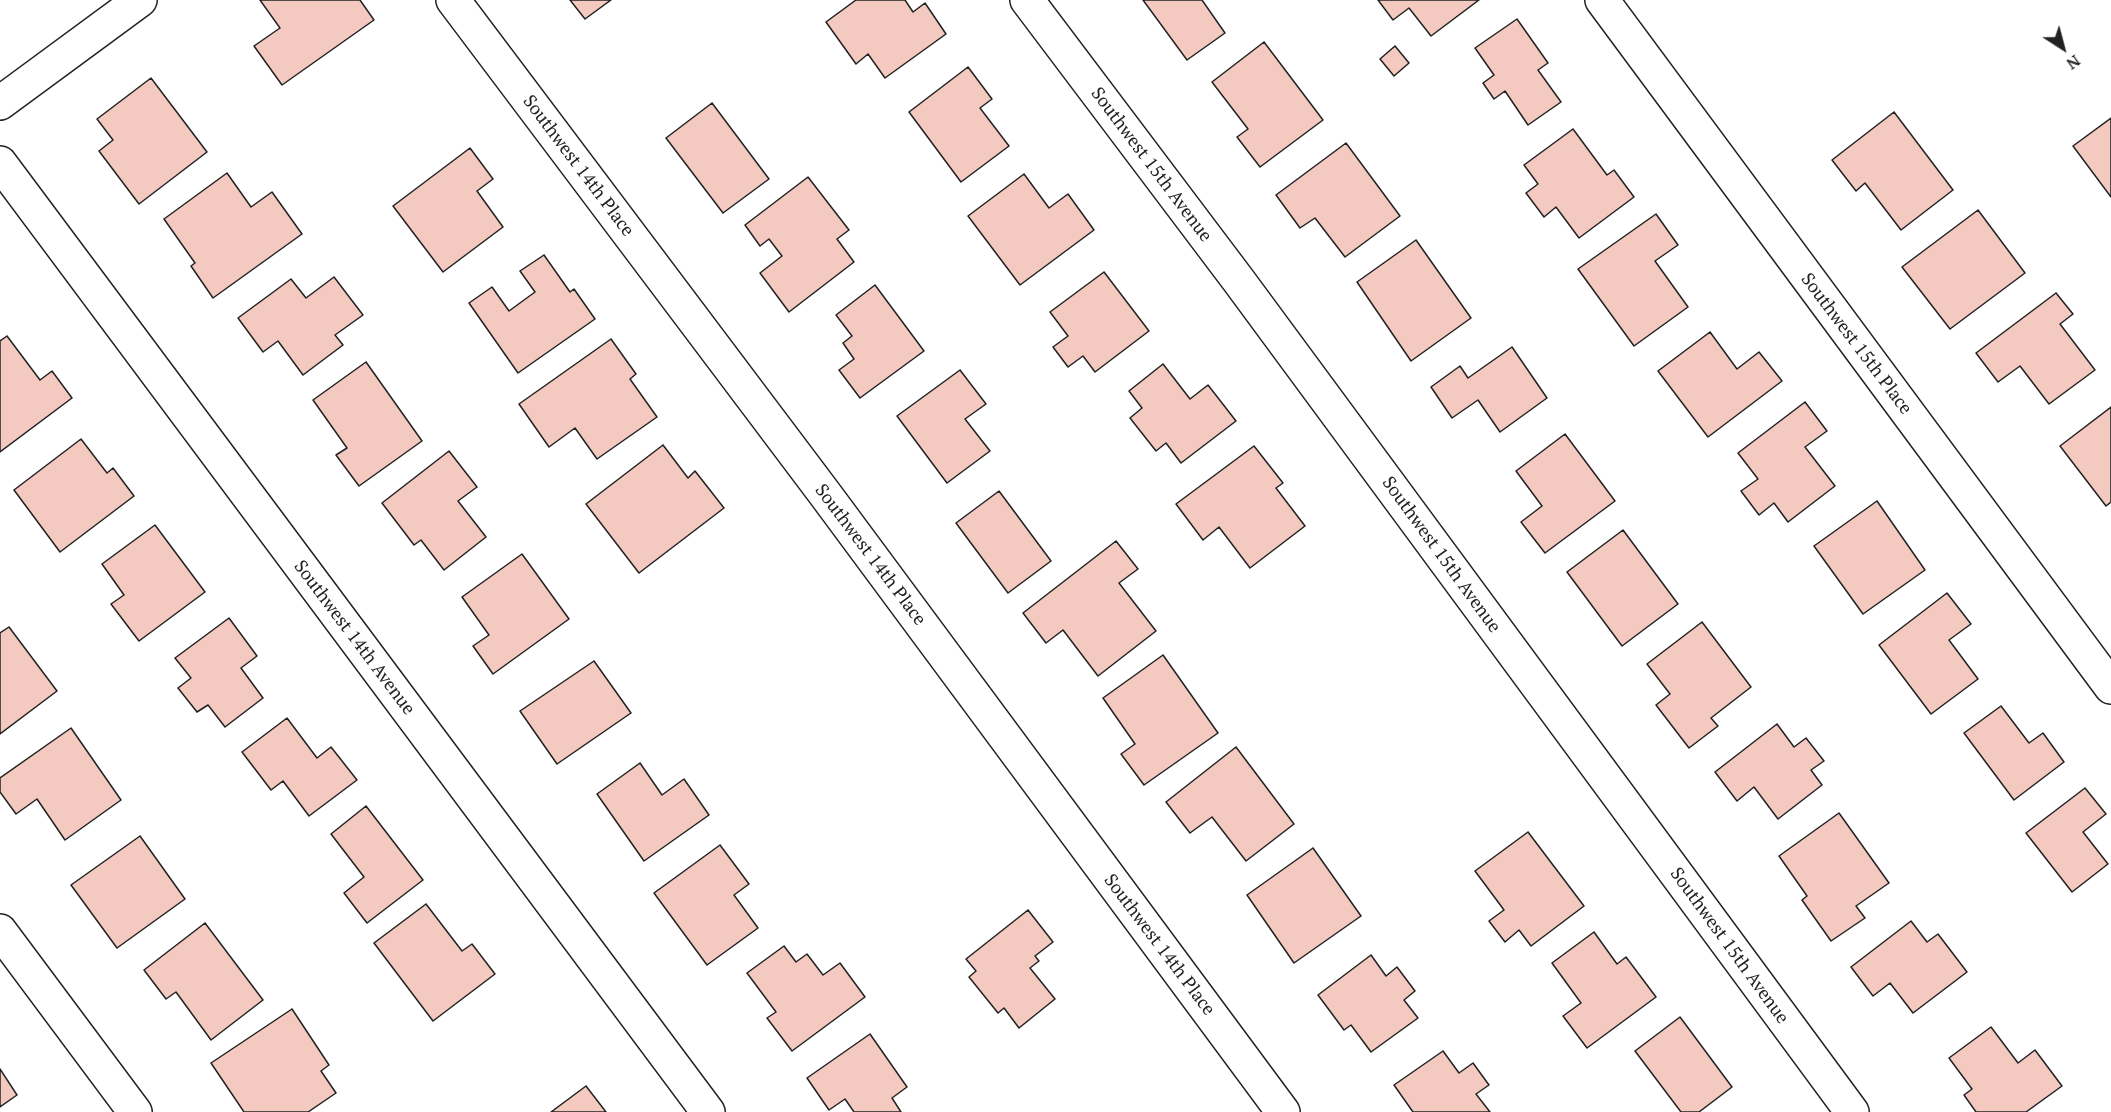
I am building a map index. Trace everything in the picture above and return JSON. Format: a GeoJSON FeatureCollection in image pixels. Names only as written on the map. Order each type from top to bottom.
{"type":"FeatureCollection","features":[{"type":"Feature","properties":{"kind":"street"},"geometry":{"type":"LineString","coordinates":[[0,103],[140,0]]}},
{"type":"Feature","properties":{"kind":"street","name":"Southwest 14th Place"},"geometry":{"type":"LineString","coordinates":[[453,0],[825,494],[1283,1112]]}},
{"type":"Feature","properties":{"kind":"street","name":"Southwest 15th Avenue"},"geometry":{"type":"LineString","coordinates":[[1027,0],[1246,290],[1852,1112]]}},
{"type":"Feature","properties":{"kind":"street","name":"Southwest 15th Place"},"geometry":{"type":"LineString","coordinates":[[1602,0],[2111,687]]}},
{"type":"Feature","properties":{"kind":"street","name":"Southwest 14th Avenue"},"geometry":{"type":"LineString","coordinates":[[0,163],[708,1112]]}},
{"type":"Feature","properties":{"kind":"street"},"geometry":{"type":"LineString","coordinates":[[0,931],[135,1112]]}},
{"type":"Feature","properties":{"kind":"building"},"geometry":{"type":"Polygon","coordinates":[[[260,0],[360,0],[374,20],[282,85],[254,46],[280,28],[260,0]]]}},
{"type":"Feature","properties":{"kind":"building"},"geometry":{"type":"Polygon","coordinates":[[[570,0],[611,0],[585,19],[570,0]]]}},
{"type":"Feature","properties":{"kind":"building"},"geometry":{"type":"Polygon","coordinates":[[[856,0],[905,0],[913,12],[925,3],[946,34],[885,78],[868,54],[856,64],[826,22],[856,0]]]}},
{"type":"Feature","properties":{"kind":"building"},"geometry":{"type":"Polygon","coordinates":[[[1143,0],[1202,0],[1225,33],[1187,60],[1143,0]]]}},
{"type":"Feature","properties":{"kind":"building"},"geometry":{"type":"Polygon","coordinates":[[[1378,0],[1479,0],[1431,36],[1409,8],[1393,20],[1378,0]]]}},
{"type":"Feature","properties":{"kind":"building"},"geometry":{"type":"Polygon","coordinates":[[[1517,19],[1548,63],[1538,70],[1561,102],[1528,125],[1505,91],[1494,99],[1483,83],[1494,75],[1475,48],[1517,19]]]}},
{"type":"Feature","properties":{"kind":"building"},"geometry":{"type":"Polygon","coordinates":[[[1264,42],[1323,120],[1260,167],[1237,137],[1248,129],[1212,82],[1264,42]]]}},
{"type":"Feature","properties":{"kind":"building"},"geometry":{"type":"Polygon","coordinates":[[[1395,46],[1409,63],[1394,76],[1380,59],[1395,46]]]}},
{"type":"Feature","properties":{"kind":"building"},"geometry":{"type":"Polygon","coordinates":[[[968,67],[992,99],[980,108],[1009,146],[961,182],[909,112],[968,67]]]}},
{"type":"Feature","properties":{"kind":"building"},"geometry":{"type":"Polygon","coordinates":[[[151,78],[207,152],[139,204],[99,151],[113,140],[97,119],[151,78]]]}},
{"type":"Feature","properties":{"kind":"building"},"geometry":{"type":"Polygon","coordinates":[[[712,103],[769,179],[723,213],[666,138],[712,103]]]}},
{"type":"Feature","properties":{"kind":"building"},"geometry":{"type":"Polygon","coordinates":[[[1894,112],[1953,190],[1901,230],[1865,183],[1856,191],[1832,160],[1894,112]]]}},
{"type":"Feature","properties":{"kind":"building"},"geometry":{"type":"Polygon","coordinates":[[[2111,118],[2111,197],[2073,146],[2111,118]]]}},
{"type":"Feature","properties":{"kind":"building"},"geometry":{"type":"Polygon","coordinates":[[[1573,129],[1607,175],[1614,170],[1634,197],[1579,238],[1556,207],[1544,217],[1526,193],[1538,184],[1524,165],[1573,129]]]}},
{"type":"Feature","properties":{"kind":"building"},"geometry":{"type":"Polygon","coordinates":[[[1346,143],[1400,216],[1345,257],[1315,218],[1300,228],[1276,195],[1346,143]]]}},
{"type":"Feature","properties":{"kind":"building"},"geometry":{"type":"Polygon","coordinates":[[[470,148],[493,179],[477,191],[503,227],[443,272],[393,206],[470,148]]]}},
{"type":"Feature","properties":{"kind":"building"},"geometry":{"type":"Polygon","coordinates":[[[227,173],[251,207],[272,192],[302,234],[213,298],[191,266],[195,263],[164,219],[227,173]]]}},
{"type":"Feature","properties":{"kind":"building"},"geometry":{"type":"Polygon","coordinates":[[[1024,174],[1049,208],[1068,194],[1094,230],[1020,285],[968,216],[1024,174]]]}},
{"type":"Feature","properties":{"kind":"building"},"geometry":{"type":"Polygon","coordinates":[[[808,177],[849,230],[837,239],[854,262],[789,312],[760,273],[782,256],[769,239],[760,246],[745,225],[808,177]]]}},
{"type":"Feature","properties":{"kind":"building"},"geometry":{"type":"Polygon","coordinates":[[[1978,210],[2025,273],[1950,329],[1902,267],[1978,210]]]}},
{"type":"Feature","properties":{"kind":"building"},"geometry":{"type":"Polygon","coordinates":[[[1656,214],[1678,245],[1655,261],[1688,307],[1634,346],[1578,269],[1656,214]]]}},
{"type":"Feature","properties":{"kind":"building"},"geometry":{"type":"Polygon","coordinates":[[[1416,240],[1471,318],[1411,361],[1357,282],[1416,240]]]}},
{"type":"Feature","properties":{"kind":"building"},"geometry":{"type":"Polygon","coordinates":[[[544,255],[570,292],[574,289],[595,319],[518,373],[469,303],[492,287],[509,311],[535,292],[520,271],[544,255]]]}},
{"type":"Feature","properties":{"kind":"building"},"geometry":{"type":"Polygon","coordinates":[[[1104,272],[1149,331],[1095,372],[1083,356],[1068,367],[1053,347],[1068,336],[1050,312],[1104,272]]]}},
{"type":"Feature","properties":{"kind":"building"},"geometry":{"type":"Polygon","coordinates":[[[334,277],[363,315],[335,335],[343,345],[303,375],[278,341],[263,352],[238,318],[291,279],[306,298],[334,277]]]}},
{"type":"Feature","properties":{"kind":"building"},"geometry":{"type":"Polygon","coordinates":[[[875,285],[924,351],[860,398],[839,370],[854,359],[843,343],[852,336],[836,315],[875,285]]]}},
{"type":"Feature","properties":{"kind":"building"},"geometry":{"type":"Polygon","coordinates":[[[2056,293],[2073,314],[2060,324],[2095,370],[2049,404],[2020,366],[1998,382],[1976,353],[2056,293]]]}},
{"type":"Feature","properties":{"kind":"building"},"geometry":{"type":"Polygon","coordinates":[[[1710,332],[1737,369],[1759,352],[1782,381],[1708,437],[1658,371],[1710,332]]]}},
{"type":"Feature","properties":{"kind":"building"},"geometry":{"type":"Polygon","coordinates":[[[7,336],[40,380],[52,371],[72,398],[0,452],[0,341],[7,336]]]}},
{"type":"Feature","properties":{"kind":"building"},"geometry":{"type":"Polygon","coordinates":[[[611,339],[636,374],[630,379],[657,417],[597,459],[575,428],[549,447],[519,404],[611,339]]]}},
{"type":"Feature","properties":{"kind":"building"},"geometry":{"type":"Polygon","coordinates":[[[1512,347],[1547,398],[1500,432],[1478,400],[1452,418],[1431,387],[1460,366],[1468,378],[1512,347]]]}},
{"type":"Feature","properties":{"kind":"building"},"geometry":{"type":"Polygon","coordinates":[[[366,362],[422,441],[359,486],[336,455],[347,448],[313,400],[366,362]]]}},
{"type":"Feature","properties":{"kind":"building"},"geometry":{"type":"Polygon","coordinates":[[[1163,364],[1190,399],[1208,385],[1236,421],[1181,463],[1166,443],[1156,451],[1130,418],[1142,408],[1129,391],[1163,364]]]}},
{"type":"Feature","properties":{"kind":"building"},"geometry":{"type":"Polygon","coordinates":[[[960,370],[986,404],[965,419],[990,451],[947,483],[897,416],[960,370]]]}},
{"type":"Feature","properties":{"kind":"building"},"geometry":{"type":"Polygon","coordinates":[[[1805,402],[1827,431],[1805,447],[1835,486],[1788,522],[1774,503],[1759,515],[1741,491],[1758,479],[1738,453],[1805,402]]]}},
{"type":"Feature","properties":{"kind":"building"},"geometry":{"type":"Polygon","coordinates":[[[2111,407],[2111,502],[2106,506],[2060,446],[2111,407]]]}},
{"type":"Feature","properties":{"kind":"building"},"geometry":{"type":"Polygon","coordinates":[[[1565,434],[1615,501],[1545,553],[1521,522],[1542,506],[1516,471],[1565,434]]]}},
{"type":"Feature","properties":{"kind":"building"},"geometry":{"type":"Polygon","coordinates":[[[81,439],[107,473],[113,468],[134,496],[60,552],[14,490],[81,439]]]}},
{"type":"Feature","properties":{"kind":"building"},"geometry":{"type":"Polygon","coordinates":[[[663,445],[688,478],[695,471],[724,508],[639,573],[586,504],[663,445]]]}},
{"type":"Feature","properties":{"kind":"building"},"geometry":{"type":"Polygon","coordinates":[[[1254,446],[1283,483],[1276,488],[1305,526],[1250,568],[1219,527],[1203,540],[1176,504],[1254,446]]]}},
{"type":"Feature","properties":{"kind":"building"},"geometry":{"type":"Polygon","coordinates":[[[449,451],[477,487],[458,501],[486,537],[444,570],[421,540],[414,545],[382,503],[449,451]]]}},
{"type":"Feature","properties":{"kind":"building"},"geometry":{"type":"Polygon","coordinates":[[[999,491],[1051,561],[1008,593],[956,523],[999,491]]]}},
{"type":"Feature","properties":{"kind":"building"},"geometry":{"type":"Polygon","coordinates":[[[1877,501],[1925,570],[1863,614],[1814,546],[1877,501]]]}},
{"type":"Feature","properties":{"kind":"building"},"geometry":{"type":"Polygon","coordinates":[[[155,525],[205,592],[139,641],[111,604],[124,595],[102,564],[155,525]]]}},
{"type":"Feature","properties":{"kind":"building"},"geometry":{"type":"Polygon","coordinates":[[[1623,530],[1678,604],[1622,646],[1567,572],[1623,530]]]}},
{"type":"Feature","properties":{"kind":"building"},"geometry":{"type":"Polygon","coordinates":[[[1116,541],[1138,569],[1119,583],[1156,631],[1098,676],[1063,630],[1046,643],[1023,613],[1116,541]]]}},
{"type":"Feature","properties":{"kind":"building"},"geometry":{"type":"Polygon","coordinates":[[[522,554],[569,619],[493,674],[473,646],[489,635],[462,597],[522,554]]]}},
{"type":"Feature","properties":{"kind":"building"},"geometry":{"type":"Polygon","coordinates":[[[1947,593],[1971,624],[1949,640],[1978,679],[1931,714],[1879,645],[1947,593]]]}},
{"type":"Feature","properties":{"kind":"building"},"geometry":{"type":"Polygon","coordinates":[[[229,618],[257,656],[241,668],[263,698],[225,727],[208,705],[197,712],[178,688],[191,678],[175,658],[229,618]]]}},
{"type":"Feature","properties":{"kind":"building"},"geometry":{"type":"Polygon","coordinates":[[[1702,622],[1751,687],[1711,718],[1718,726],[1689,748],[1656,705],[1670,694],[1647,664],[1702,622]]]}},
{"type":"Feature","properties":{"kind":"building"},"geometry":{"type":"Polygon","coordinates":[[[9,627],[57,691],[0,734],[0,633],[9,627]]]}},
{"type":"Feature","properties":{"kind":"building"},"geometry":{"type":"Polygon","coordinates":[[[1163,655],[1218,733],[1144,785],[1121,754],[1135,744],[1103,698],[1163,655]]]}},
{"type":"Feature","properties":{"kind":"building"},"geometry":{"type":"Polygon","coordinates":[[[594,661],[631,713],[557,764],[520,711],[594,661]]]}},
{"type":"Feature","properties":{"kind":"building"},"geometry":{"type":"Polygon","coordinates":[[[2001,706],[2029,743],[2043,733],[2064,762],[2014,800],[1964,733],[2001,706]]]}},
{"type":"Feature","properties":{"kind":"building"},"geometry":{"type":"Polygon","coordinates":[[[287,718],[317,758],[331,747],[357,780],[309,816],[283,781],[271,790],[242,752],[287,718]]]}},
{"type":"Feature","properties":{"kind":"building"},"geometry":{"type":"Polygon","coordinates":[[[1777,724],[1794,747],[1806,738],[1824,761],[1811,770],[1822,785],[1778,819],[1754,787],[1737,801],[1715,772],[1777,724]]]}},
{"type":"Feature","properties":{"kind":"building"},"geometry":{"type":"Polygon","coordinates":[[[71,728],[121,800],[65,840],[37,799],[16,814],[0,792],[0,778],[71,728]]]}},
{"type":"Feature","properties":{"kind":"building"},"geometry":{"type":"Polygon","coordinates":[[[1236,747],[1294,824],[1246,861],[1212,817],[1190,833],[1166,802],[1236,747]]]}},
{"type":"Feature","properties":{"kind":"building"},"geometry":{"type":"Polygon","coordinates":[[[640,763],[662,795],[684,779],[709,815],[644,861],[597,794],[640,763]]]}},
{"type":"Feature","properties":{"kind":"building"},"geometry":{"type":"Polygon","coordinates":[[[2085,788],[2106,814],[2083,832],[2108,864],[2072,892],[2026,833],[2085,788]]]}},
{"type":"Feature","properties":{"kind":"building"},"geometry":{"type":"Polygon","coordinates":[[[366,806],[423,880],[367,923],[344,893],[364,877],[331,834],[366,806]]]}},
{"type":"Feature","properties":{"kind":"building"},"geometry":{"type":"Polygon","coordinates":[[[1839,813],[1889,883],[1856,906],[1865,918],[1831,941],[1802,900],[1807,896],[1779,856],[1839,813]]]}},
{"type":"Feature","properties":{"kind":"building"},"geometry":{"type":"Polygon","coordinates":[[[1528,832],[1584,906],[1531,946],[1519,930],[1505,942],[1489,921],[1504,910],[1475,871],[1528,832]]]}},
{"type":"Feature","properties":{"kind":"building"},"geometry":{"type":"Polygon","coordinates":[[[140,836],[185,899],[117,948],[71,885],[140,836]]]}},
{"type":"Feature","properties":{"kind":"building"},"geometry":{"type":"Polygon","coordinates":[[[720,845],[749,884],[734,895],[758,928],[707,965],[654,893],[720,845]]]}},
{"type":"Feature","properties":{"kind":"building"},"geometry":{"type":"Polygon","coordinates":[[[1313,848],[1361,916],[1294,963],[1247,895],[1313,848]]]}},
{"type":"Feature","properties":{"kind":"building"},"geometry":{"type":"Polygon","coordinates":[[[426,904],[462,951],[472,944],[495,974],[433,1021],[374,943],[426,904]]]}},
{"type":"Feature","properties":{"kind":"building"},"geometry":{"type":"Polygon","coordinates":[[[1028,910],[1053,942],[1035,956],[1039,961],[1030,968],[1055,999],[1019,1028],[1004,1008],[998,1013],[969,977],[976,971],[966,959],[1028,910]]]}},
{"type":"Feature","properties":{"kind":"building"},"geometry":{"type":"Polygon","coordinates":[[[1911,921],[1927,942],[1938,934],[1967,972],[1913,1013],[1890,983],[1873,996],[1851,967],[1911,921]]]}},
{"type":"Feature","properties":{"kind":"building"},"geometry":{"type":"Polygon","coordinates":[[[205,923],[263,1000],[211,1040],[176,992],[166,999],[144,970],[205,923]]]}},
{"type":"Feature","properties":{"kind":"building"},"geometry":{"type":"Polygon","coordinates":[[[1594,932],[1617,964],[1626,957],[1656,997],[1587,1048],[1563,1016],[1581,1003],[1552,963],[1594,932]]]}},
{"type":"Feature","properties":{"kind":"building"},"geometry":{"type":"Polygon","coordinates":[[[784,946],[796,962],[807,954],[823,975],[840,963],[865,997],[792,1051],[767,1018],[776,1012],[747,973],[784,946]]]}},
{"type":"Feature","properties":{"kind":"building"},"geometry":{"type":"Polygon","coordinates":[[[1371,955],[1386,976],[1397,967],[1415,991],[1404,1000],[1418,1018],[1371,1052],[1351,1025],[1344,1030],[1318,995],[1371,955]]]}},
{"type":"Feature","properties":{"kind":"building"},"geometry":{"type":"Polygon","coordinates":[[[292,1009],[329,1065],[321,1071],[336,1093],[308,1112],[244,1112],[211,1063],[292,1009]]]}},
{"type":"Feature","properties":{"kind":"building"},"geometry":{"type":"Polygon","coordinates":[[[1680,1017],[1732,1087],[1699,1112],[1681,1112],[1635,1051],[1680,1017]]]}},
{"type":"Feature","properties":{"kind":"building"},"geometry":{"type":"Polygon","coordinates":[[[1991,1027],[2018,1063],[2035,1050],[2062,1086],[2026,1112],[1976,1112],[1964,1095],[1972,1089],[1949,1058],[1991,1027]]]}},
{"type":"Feature","properties":{"kind":"building"},"geometry":{"type":"Polygon","coordinates":[[[870,1034],[907,1087],[892,1098],[901,1112],[854,1112],[845,1099],[829,1110],[807,1078],[870,1034]]]}},
{"type":"Feature","properties":{"kind":"building"},"geometry":{"type":"Polygon","coordinates":[[[1443,1051],[1459,1073],[1473,1063],[1489,1085],[1476,1094],[1490,1112],[1413,1112],[1394,1085],[1443,1051]]]}},
{"type":"Feature","properties":{"kind":"building"},"geometry":{"type":"Polygon","coordinates":[[[0,1069],[17,1095],[0,1107],[0,1069]]]}},
{"type":"Feature","properties":{"kind":"building"},"geometry":{"type":"Polygon","coordinates":[[[586,1086],[606,1112],[551,1112],[586,1086]]]}}]}
